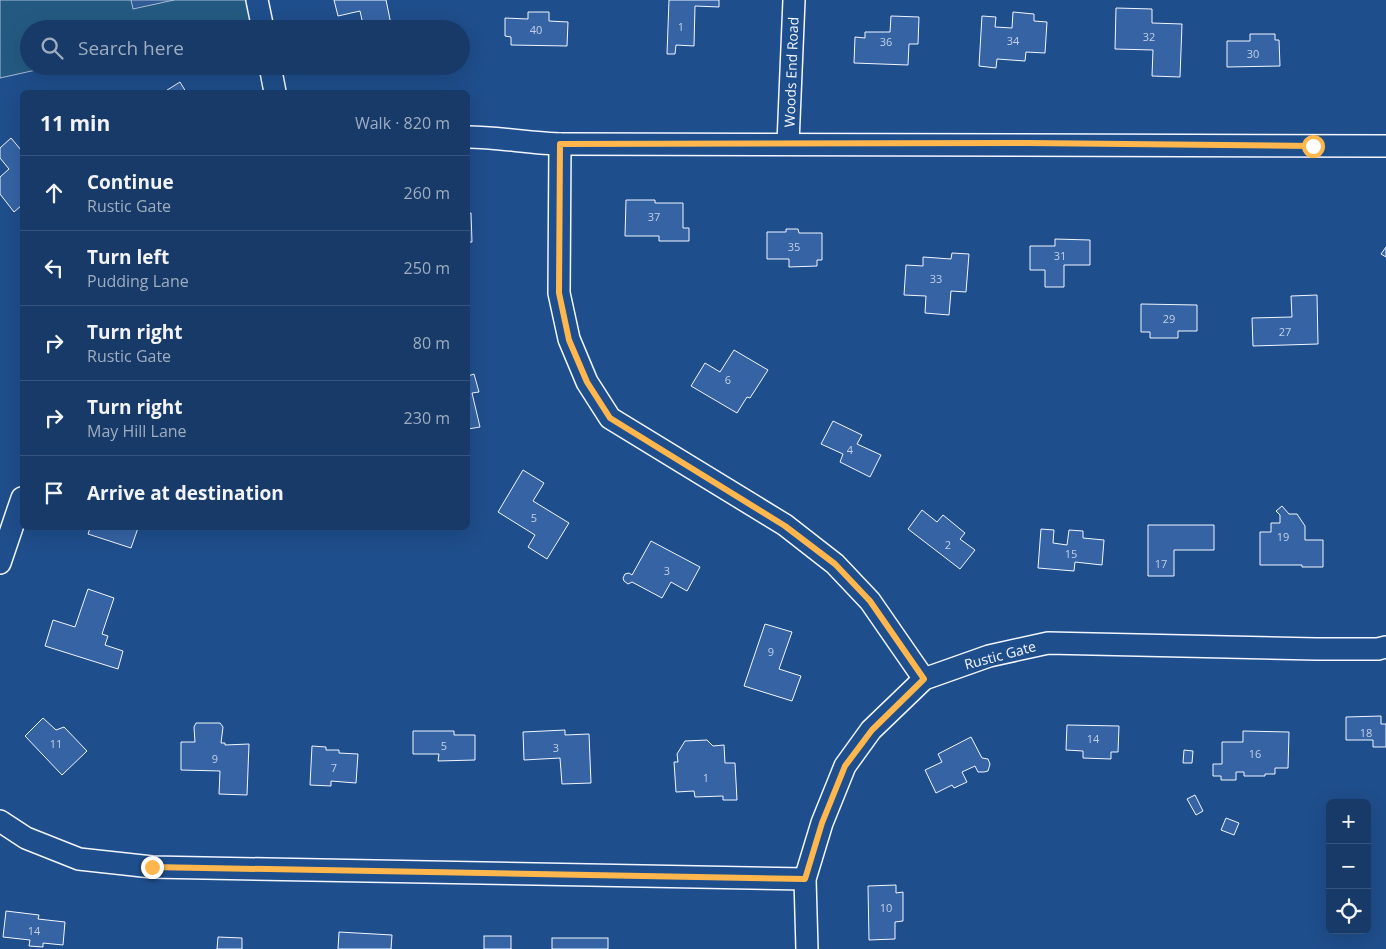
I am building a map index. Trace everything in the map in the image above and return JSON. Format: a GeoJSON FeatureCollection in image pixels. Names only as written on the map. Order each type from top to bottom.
{"type":"FeatureCollection","features":[{"type":"Feature","properties":{"kind":"street"},"geometry":{"type":"LineString","coordinates":[[257,0],[261,20]]}},
{"type":"Feature","properties":{"kind":"street","name":"Woods End Road"},"geometry":{"type":"LineString","coordinates":[[788,143],[794,0]]}},
{"type":"Feature","properties":{"kind":"street"},"geometry":{"type":"LineString","coordinates":[[272,75],[275,90]]}},
{"type":"Feature","properties":{"kind":"street"},"geometry":{"type":"LineString","coordinates":[[470,138],[560,144],[788,143],[1386,146]]}},
{"type":"Feature","properties":{"kind":"street"},"geometry":{"type":"LineString","coordinates":[[560,144],[559,293],[569,340],[587,382],[610,418],[785,526],[835,564],[870,601],[924,679]]}},
{"type":"Feature","properties":{"kind":"street"},"geometry":{"type":"LineString","coordinates":[[0,563],[20,504]]}},
{"type":"Feature","properties":{"kind":"street","name":"Rustic Gate"},"geometry":{"type":"LineString","coordinates":[[807,949],[805,879],[822,823],[845,766],[872,730],[924,679],[989,656],[1048,643],[1316,649],[1386,648]]}},
{"type":"Feature","properties":{"kind":"street"},"geometry":{"type":"LineString","coordinates":[[0,821],[26,838],[78,859],[152,867],[805,879]]}},
{"type":"Feature","properties":{"kind":"shaded area"},"geometry":{"type":"Polygon","coordinates":[[[0,0],[247,0],[251,20],[20,20],[20,74],[0,78],[0,0]]]}},
{"type":"Feature","properties":{"kind":"shaded area"},"geometry":{"type":"Polygon","coordinates":[[[131,0],[174,0],[133,9],[131,0]]]}},
{"type":"Feature","properties":{"kind":"building"},"geometry":{"type":"Polygon","coordinates":[[[334,0],[386,0],[390,20],[362,20],[360,11],[338,16],[334,0]]]}},
{"type":"Feature","properties":{"kind":"building"},"geometry":{"type":"Polygon","coordinates":[[[669,0],[719,0],[719,7],[695,6],[694,46],[676,45],[675,54],[667,54],[669,0]]]}},
{"type":"Feature","properties":{"kind":"building"},"geometry":{"type":"Polygon","coordinates":[[[1116,8],[1152,9],[1152,23],[1182,24],[1180,77],[1152,76],[1153,50],[1115,49],[1116,8]]]}},
{"type":"Feature","properties":{"kind":"building"},"geometry":{"type":"Polygon","coordinates":[[[528,12],[549,12],[549,21],[568,22],[567,46],[511,45],[511,37],[505,36],[505,18],[528,19],[528,12]]]}},
{"type":"Feature","properties":{"kind":"building"},"geometry":{"type":"Polygon","coordinates":[[[1013,12],[1034,14],[1034,21],[1047,22],[1045,53],[1026,52],[1025,61],[997,59],[996,68],[979,66],[982,16],[996,17],[995,27],[1012,28],[1013,12]]]}},
{"type":"Feature","properties":{"kind":"building"},"geometry":{"type":"Polygon","coordinates":[[[891,16],[919,17],[918,44],[909,44],[908,65],[854,63],[855,37],[865,38],[865,32],[890,32],[891,16]]]}},
{"type":"Feature","properties":{"kind":"building"},"geometry":{"type":"Polygon","coordinates":[[[1250,34],[1275,34],[1275,40],[1279,40],[1280,66],[1227,67],[1227,41],[1250,41],[1250,34]]]}},
{"type":"Feature","properties":{"kind":"building"},"geometry":{"type":"Polygon","coordinates":[[[180,82],[185,90],[167,90],[180,82]]]}},
{"type":"Feature","properties":{"kind":"building"},"geometry":{"type":"Polygon","coordinates":[[[11,138],[20,149],[20,207],[14,212],[0,194],[0,177],[9,169],[0,158],[0,148],[11,138]]]}},
{"type":"Feature","properties":{"kind":"building"},"geometry":{"type":"Polygon","coordinates":[[[626,200],[655,200],[655,203],[683,203],[683,228],[689,228],[689,241],[659,241],[659,236],[625,236],[626,200]]]}},
{"type":"Feature","properties":{"kind":"building"},"geometry":{"type":"Polygon","coordinates":[[[470,213],[471,213],[472,242],[470,242],[470,213]]]}},
{"type":"Feature","properties":{"kind":"building"},"geometry":{"type":"Polygon","coordinates":[[[786,229],[798,229],[799,233],[822,233],[822,260],[817,260],[817,266],[789,267],[789,259],[767,259],[767,232],[786,232],[786,229]]]}},
{"type":"Feature","properties":{"kind":"building"},"geometry":{"type":"Polygon","coordinates":[[[1055,239],[1090,240],[1090,265],[1064,265],[1064,287],[1045,287],[1045,270],[1030,270],[1030,246],[1055,246],[1055,239]]]}},
{"type":"Feature","properties":{"kind":"building"},"geometry":{"type":"Polygon","coordinates":[[[1386,247],[1386,257],[1381,254],[1386,247]]]}},
{"type":"Feature","properties":{"kind":"building"},"geometry":{"type":"Polygon","coordinates":[[[952,253],[969,254],[966,292],[951,291],[949,315],[925,313],[926,296],[904,295],[906,265],[923,266],[923,257],[951,259],[952,253]]]}},
{"type":"Feature","properties":{"kind":"building"},"geometry":{"type":"Polygon","coordinates":[[[1317,295],[1318,344],[1253,346],[1252,318],[1292,317],[1291,296],[1317,295]]]}},
{"type":"Feature","properties":{"kind":"building"},"geometry":{"type":"Polygon","coordinates":[[[1141,304],[1197,305],[1197,331],[1178,331],[1178,338],[1150,338],[1150,332],[1141,332],[1141,304]]]}},
{"type":"Feature","properties":{"kind":"building"},"geometry":{"type":"Polygon","coordinates":[[[734,350],[768,370],[750,398],[747,397],[737,413],[691,386],[705,363],[720,372],[734,350]]]}},
{"type":"Feature","properties":{"kind":"building"},"geometry":{"type":"Polygon","coordinates":[[[474,374],[479,392],[472,393],[480,427],[470,429],[470,375],[474,374]]]}},
{"type":"Feature","properties":{"kind":"building"},"geometry":{"type":"Polygon","coordinates":[[[833,421],[862,435],[857,444],[881,455],[870,477],[840,462],[843,454],[821,444],[833,421]]]}},
{"type":"Feature","properties":{"kind":"building"},"geometry":{"type":"Polygon","coordinates":[[[523,470],[544,483],[533,501],[569,523],[547,559],[528,547],[535,535],[498,512],[523,470]]]}},
{"type":"Feature","properties":{"kind":"building"},"geometry":{"type":"Polygon","coordinates":[[[1282,506],[1289,514],[1297,514],[1305,526],[1305,540],[1323,540],[1323,567],[1260,565],[1260,532],[1271,532],[1271,523],[1280,523],[1280,515],[1276,511],[1282,506]]]}},
{"type":"Feature","properties":{"kind":"building"},"geometry":{"type":"Polygon","coordinates":[[[922,510],[937,522],[943,515],[965,533],[960,539],[975,550],[960,569],[908,529],[922,510]]]}},
{"type":"Feature","properties":{"kind":"building"},"geometry":{"type":"Polygon","coordinates":[[[1148,525],[1214,525],[1214,550],[1174,550],[1174,576],[1148,576],[1148,525]]]}},
{"type":"Feature","properties":{"kind":"building"},"geometry":{"type":"Polygon","coordinates":[[[1041,529],[1054,530],[1053,543],[1067,545],[1069,530],[1083,531],[1083,538],[1104,540],[1102,565],[1075,562],[1074,571],[1038,568],[1041,529]]]}},
{"type":"Feature","properties":{"kind":"building"},"geometry":{"type":"Polygon","coordinates":[[[89,530],[137,530],[131,548],[88,534],[89,530]]]}},
{"type":"Feature","properties":{"kind":"building"},"geometry":{"type":"Polygon","coordinates":[[[651,541],[700,567],[687,591],[671,582],[662,598],[632,582],[628,584],[624,581],[625,574],[629,573],[632,575],[651,541]]]}},
{"type":"Feature","properties":{"kind":"building"},"geometry":{"type":"Polygon","coordinates":[[[88,589],[114,598],[102,634],[108,636],[105,645],[123,651],[118,669],[45,646],[53,620],[75,627],[88,589]]]}},
{"type":"Feature","properties":{"kind":"building"},"geometry":{"type":"Polygon","coordinates":[[[765,624],[792,632],[779,669],[801,676],[792,701],[744,686],[765,624]]]}},
{"type":"Feature","properties":{"kind":"building"},"geometry":{"type":"Polygon","coordinates":[[[1381,716],[1381,724],[1386,724],[1386,747],[1373,747],[1373,740],[1346,740],[1346,717],[1381,716]]]}},
{"type":"Feature","properties":{"kind":"building"},"geometry":{"type":"Polygon","coordinates":[[[43,718],[56,730],[64,727],[87,751],[62,775],[25,736],[43,718]]]}},
{"type":"Feature","properties":{"kind":"building"},"geometry":{"type":"Polygon","coordinates":[[[196,723],[220,723],[223,727],[221,743],[225,743],[225,745],[249,744],[247,795],[219,794],[220,771],[181,770],[181,742],[195,742],[194,727],[196,723]]]}},
{"type":"Feature","properties":{"kind":"building"},"geometry":{"type":"Polygon","coordinates":[[[1067,725],[1119,726],[1118,752],[1111,752],[1111,759],[1083,758],[1083,751],[1066,750],[1067,725]]]}},
{"type":"Feature","properties":{"kind":"building"},"geometry":{"type":"Polygon","coordinates":[[[565,730],[565,735],[589,734],[591,783],[562,784],[560,758],[524,760],[523,732],[565,730]]]}},
{"type":"Feature","properties":{"kind":"building"},"geometry":{"type":"Polygon","coordinates":[[[413,731],[454,731],[454,735],[475,735],[475,760],[438,761],[439,754],[413,754],[413,731]]]}},
{"type":"Feature","properties":{"kind":"building"},"geometry":{"type":"Polygon","coordinates":[[[1243,731],[1289,732],[1288,768],[1275,768],[1275,774],[1265,774],[1265,776],[1244,776],[1244,772],[1236,772],[1236,780],[1221,780],[1221,776],[1213,776],[1213,764],[1222,764],[1222,742],[1243,742],[1243,731]]]}},
{"type":"Feature","properties":{"kind":"building"},"geometry":{"type":"Polygon","coordinates":[[[971,737],[982,758],[988,759],[990,764],[988,771],[978,772],[975,766],[962,772],[967,782],[954,788],[952,785],[936,793],[925,770],[942,762],[938,754],[971,737]]]}},
{"type":"Feature","properties":{"kind":"building"},"geometry":{"type":"Polygon","coordinates":[[[707,740],[713,746],[724,745],[725,763],[735,763],[737,800],[723,800],[723,796],[695,797],[694,791],[676,792],[674,762],[678,762],[677,754],[685,741],[707,740]]]}},
{"type":"Feature","properties":{"kind":"building"},"geometry":{"type":"Polygon","coordinates":[[[312,746],[326,747],[326,750],[339,750],[339,753],[358,754],[356,783],[331,781],[331,786],[310,785],[312,746]]]}},
{"type":"Feature","properties":{"kind":"building"},"geometry":{"type":"Polygon","coordinates":[[[1184,750],[1193,751],[1192,763],[1183,763],[1184,750]]]}},
{"type":"Feature","properties":{"kind":"building"},"geometry":{"type":"Polygon","coordinates":[[[1195,795],[1203,811],[1196,815],[1187,799],[1195,795]]]}},
{"type":"Feature","properties":{"kind":"building"},"geometry":{"type":"Polygon","coordinates":[[[1226,818],[1239,823],[1234,835],[1221,830],[1226,818]]]}},
{"type":"Feature","properties":{"kind":"building"},"geometry":{"type":"Polygon","coordinates":[[[896,885],[896,893],[903,892],[903,921],[895,922],[895,939],[869,940],[868,886],[896,885]]]}},
{"type":"Feature","properties":{"kind":"building"},"geometry":{"type":"Polygon","coordinates":[[[6,911],[39,915],[38,919],[65,922],[63,945],[43,943],[43,947],[29,946],[30,940],[3,937],[6,911]]]}},
{"type":"Feature","properties":{"kind":"building"},"geometry":{"type":"Polygon","coordinates":[[[339,932],[392,935],[391,949],[338,949],[339,932]]]}},
{"type":"Feature","properties":{"kind":"building"},"geometry":{"type":"Polygon","coordinates":[[[484,936],[511,936],[511,949],[484,949],[484,936]]]}},
{"type":"Feature","properties":{"kind":"building"},"geometry":{"type":"Polygon","coordinates":[[[218,937],[242,938],[242,949],[217,949],[218,937]]]}},
{"type":"Feature","properties":{"kind":"building"},"geometry":{"type":"Polygon","coordinates":[[[552,938],[608,938],[608,949],[552,949],[552,938]]]}},
{"type":"Feature","properties":{"kind":"route"},"geometry":{"type":"LineString","coordinates":[[152,867],[805,879],[822,823],[845,766],[872,730],[924,679],[870,601],[835,564],[785,526],[610,418],[587,382],[569,340],[559,293],[560,144],[1027,143],[1313,146]]}}]}
